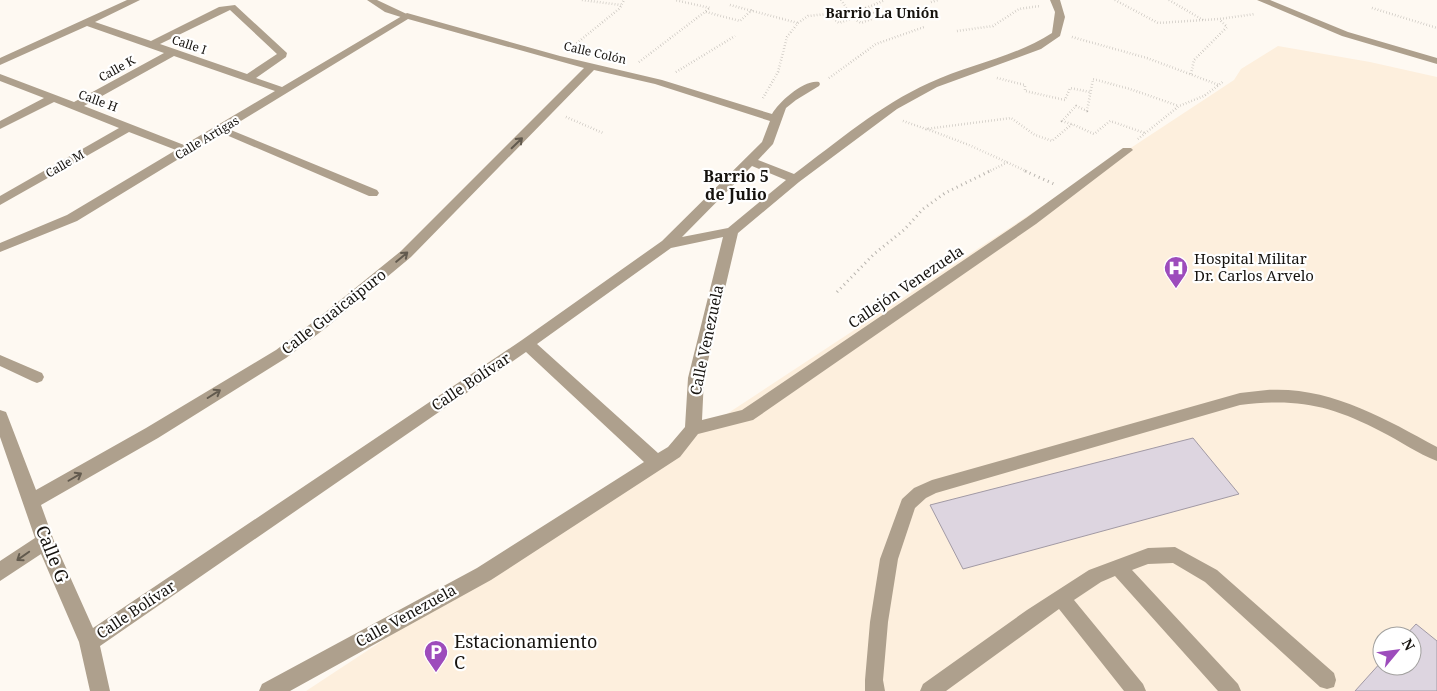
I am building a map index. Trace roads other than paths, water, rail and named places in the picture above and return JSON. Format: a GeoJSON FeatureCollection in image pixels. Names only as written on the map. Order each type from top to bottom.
{"type":"FeatureCollection","features":[{"type":"Feature","properties":{"kind":"street"},"geometry":{"type":"LineString","coordinates":[[0,62],[135,0]]}},
{"type":"Feature","properties":{"kind":"street"},"geometry":{"type":"LineString","coordinates":[[1262,0],[1345,34],[1437,61]]}},
{"type":"Feature","properties":{"kind":"street"},"geometry":{"type":"LineString","coordinates":[[667,244],[732,231],[795,179],[893,107],[933,86],[1037,47],[1057,34],[1061,18],[1056,2]]}},
{"type":"Feature","properties":{"kind":"street","name":"Calle K"},"geometry":{"type":"LineString","coordinates":[[151,45],[226,8],[234,9],[282,53],[280,58],[248,78]]}},
{"type":"Feature","properties":{"kind":"street","name":"Calle Colón"},"geometry":{"type":"LineString","coordinates":[[407,16],[558,59],[658,82],[776,119]]}},
{"type":"Feature","properties":{"kind":"street","name":"Calle Artigas"},"geometry":{"type":"LineString","coordinates":[[0,248],[72,218],[407,16]]}},
{"type":"Feature","properties":{"kind":"street","name":"Calle I"},"geometry":{"type":"LineString","coordinates":[[86,22],[285,91]]}},
{"type":"Feature","properties":{"kind":"street","name":"Calle K"},"geometry":{"type":"LineString","coordinates":[[74,107],[171,53]]}},
{"type":"Feature","properties":{"kind":"street","name":"Calle Guaicaipuro"},"geometry":{"type":"LineString","coordinates":[[32,502],[281,354],[406,254],[592,66]]}},
{"type":"Feature","properties":{"kind":"street","name":"Calle H"},"geometry":{"type":"LineString","coordinates":[[0,78],[186,150]]}},
{"type":"Feature","properties":{"kind":"street","name":"Calle Bolívar"},"geometry":{"type":"LineString","coordinates":[[89,642],[527,344],[667,244],[751,161],[773,134],[776,119],[783,105],[797,94],[815,84]]}},
{"type":"Feature","properties":{"kind":"street"},"geometry":{"type":"LineString","coordinates":[[0,126],[52,98]]}},
{"type":"Feature","properties":{"kind":"street","name":"Calle M"},"geometry":{"type":"LineString","coordinates":[[0,201],[129,127]]}},
{"type":"Feature","properties":{"kind":"street","name":"Callejón Venezuela"},"geometry":{"type":"LineString","coordinates":[[693,429],[747,415],[1031,221],[1127,150]]}},
{"type":"Feature","properties":{"kind":"street"},"geometry":{"type":"LineString","coordinates":[[751,161],[795,179]]}},
{"type":"Feature","properties":{"kind":"street","name":"Calle Venezuela"},"geometry":{"type":"LineString","coordinates":[[269,691],[484,574],[674,452],[693,429],[696,378],[732,231]]}},
{"type":"Feature","properties":{"kind":"street"},"geometry":{"type":"LineString","coordinates":[[527,344],[657,463]]}},
{"type":"Feature","properties":{"kind":"street","name":"Calle G"},"geometry":{"type":"LineString","coordinates":[[0,417],[45,541],[89,642],[100,691]]}},
{"type":"Feature","properties":{"kind":"street"},"geometry":{"type":"LineString","coordinates":[[0,572],[45,541]]}},
{"type":"Feature","properties":{"kind":"lane"},"geometry":{"type":"LineString","coordinates":[[371,0],[388,10],[407,16]]}},
{"type":"Feature","properties":{"kind":"lane"},"geometry":{"type":"LineString","coordinates":[[221,129],[373,193]]}},
{"type":"Feature","properties":{"kind":"lane"},"geometry":{"type":"LineString","coordinates":[[0,360],[37,377]]}},
{"type":"Feature","properties":{"kind":"lane"},"geometry":{"type":"LineString","coordinates":[[875,691],[874,680],[879,622],[889,559],[908,504],[920,493],[932,487],[1240,399],[1270,395],[1295,396],[1325,402],[1354,412],[1437,454]]}},
{"type":"Feature","properties":{"kind":"lane"},"geometry":{"type":"LineString","coordinates":[[930,691],[1033,616],[1095,576],[1148,556],[1175,554],[1211,576],[1327,680]]}},
{"type":"Feature","properties":{"kind":"lane"},"geometry":{"type":"LineString","coordinates":[[1118,567],[1231,691]]}},
{"type":"Feature","properties":{"kind":"lane"},"geometry":{"type":"LineString","coordinates":[[1061,598],[1136,691]]}},
{"type":"Feature","properties":{"kind":"place","name":"Hospital Militar Dr. Carlos Arvelo"},"geometry":{"type":"Point","coordinates":[1176,289]}},
{"type":"Feature","properties":{"kind":"place","name":"Estacionamiento C"},"geometry":{"type":"Point","coordinates":[436,673]}},
{"type":"Feature","properties":{"kind":"district","name":"Barrio La Unión"},"geometry":{"type":"Point","coordinates":[882,13]}},
{"type":"Feature","properties":{"kind":"district","name":"Barrio 5 de Julio"},"geometry":{"type":"Point","coordinates":[736,185]}}]}
